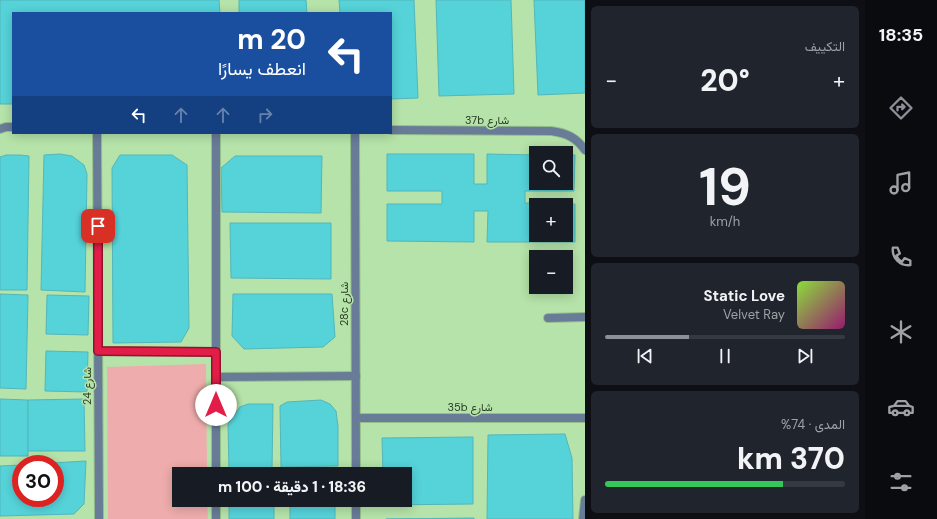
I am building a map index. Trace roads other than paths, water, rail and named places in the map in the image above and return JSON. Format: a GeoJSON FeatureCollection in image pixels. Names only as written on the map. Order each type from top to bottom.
{"type":"FeatureCollection","features":[{"type":"Feature","properties":{"kind":"street","name":"37b شارع"},"geometry":{"type":"LineString","coordinates":[[392,130],[561,132],[580,142],[585,150]]}},
{"type":"Feature","properties":{"kind":"street","name":"شارع 24"},"geometry":{"type":"LineString","coordinates":[[97,134],[99,519]]}},
{"type":"Feature","properties":{"kind":"street"},"geometry":{"type":"LineString","coordinates":[[216,134],[216,467]]}},
{"type":"Feature","properties":{"kind":"street","name":"28c شارع"},"geometry":{"type":"LineString","coordinates":[[355,134],[356,467]]}},
{"type":"Feature","properties":{"kind":"street"},"geometry":{"type":"LineString","coordinates":[[548,318],[585,318]]}},
{"type":"Feature","properties":{"kind":"street"},"geometry":{"type":"LineString","coordinates":[[98,351],[216,352]]}},
{"type":"Feature","properties":{"kind":"street"},"geometry":{"type":"LineString","coordinates":[[216,377],[356,376]]}},
{"type":"Feature","properties":{"kind":"street","name":"35b شارع"},"geometry":{"type":"LineString","coordinates":[[356,418],[585,418]]}},
{"type":"Feature","properties":{"kind":"street"},"geometry":{"type":"LineString","coordinates":[[583,519],[585,500]]}},
{"type":"Feature","properties":{"kind":"street"},"geometry":{"type":"LineString","coordinates":[[216,507],[216,519]]}},
{"type":"Feature","properties":{"kind":"street"},"geometry":{"type":"LineString","coordinates":[[356,507],[356,519]]}}]}
